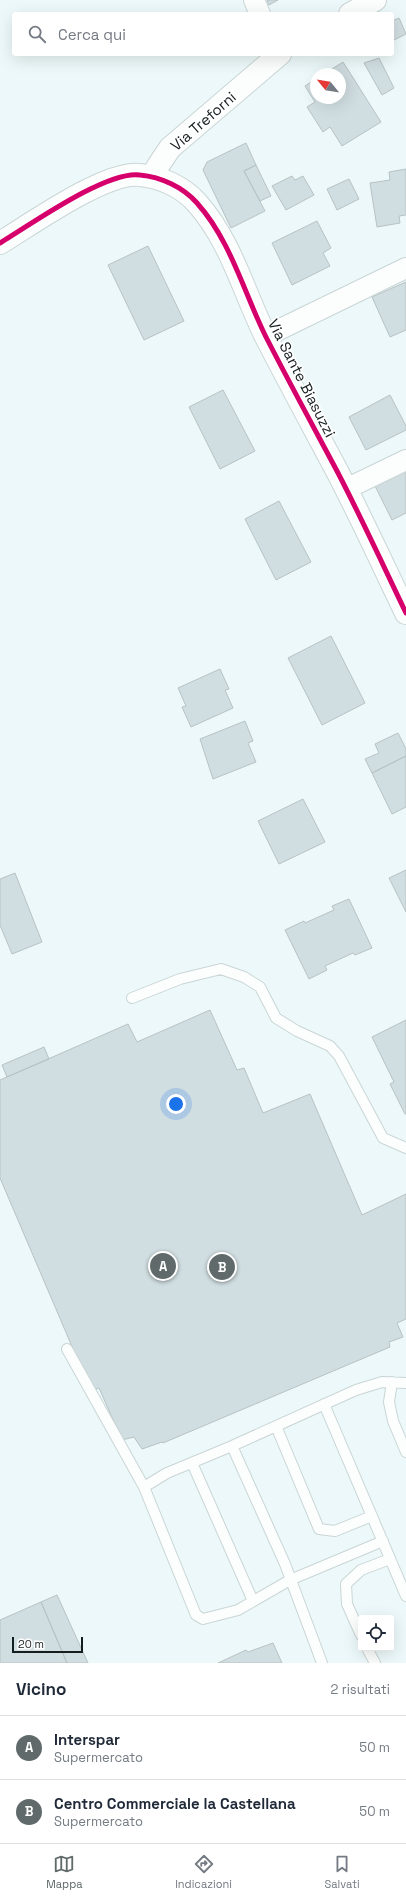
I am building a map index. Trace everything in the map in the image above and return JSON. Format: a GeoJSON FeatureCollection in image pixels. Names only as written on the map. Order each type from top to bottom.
{"type":"FeatureCollection","features":[{"type":"Feature","properties":{"kind":"street"},"geometry":{"type":"LineString","coordinates":[[254,0],[259,12]]}},
{"type":"Feature","properties":{"kind":"street"},"geometry":{"type":"LineString","coordinates":[[354,12],[375,0]]}},
{"type":"Feature","properties":{"kind":"street","name":"Via Treforni"},"geometry":{"type":"LineString","coordinates":[[152,177],[170,148],[277,56]]}},
{"type":"Feature","properties":{"kind":"street"},"geometry":{"type":"LineString","coordinates":[[0,243],[95,187],[124,176],[139,174],[152,177]]}},
{"type":"Feature","properties":{"kind":"street","name":"Via Sante Biasuzzi"},"geometry":{"type":"LineString","coordinates":[[152,177],[172,184],[185,192],[197,203],[217,230],[266,336],[346,489],[406,613]]}},
{"type":"Feature","properties":{"kind":"street"},"geometry":{"type":"LineString","coordinates":[[266,336],[406,268]]}},
{"type":"Feature","properties":{"kind":"street"},"geometry":{"type":"LineString","coordinates":[[346,489],[406,460]]}},
{"type":"Feature","properties":{"kind":"lane"},"geometry":{"type":"LineString","coordinates":[[132,998],[180,979],[221,969],[244,977],[260,987],[276,1018],[297,1031],[330,1046],[339,1056],[383,1138],[406,1148]]}},
{"type":"Feature","properties":{"kind":"lane"},"geometry":{"type":"LineString","coordinates":[[67,1350],[144,1487],[196,1615],[204,1618],[238,1610],[290,1580],[383,1541]]}},
{"type":"Feature","properties":{"kind":"lane"},"geometry":{"type":"LineString","coordinates":[[144,1487],[167,1473],[232,1446],[356,1390],[382,1382],[406,1383]]}},
{"type":"Feature","properties":{"kind":"lane"},"geometry":{"type":"LineString","coordinates":[[392,1382],[389,1402],[393,1421],[406,1452]]}},
{"type":"Feature","properties":{"kind":"lane"},"geometry":{"type":"LineString","coordinates":[[324,1404],[406,1596]]}},
{"type":"Feature","properties":{"kind":"lane"},"geometry":{"type":"LineString","coordinates":[[276,1426],[318,1528],[335,1531],[372,1516]]}},
{"type":"Feature","properties":{"kind":"lane"},"geometry":{"type":"LineString","coordinates":[[232,1446],[285,1564],[322,1663]]}},
{"type":"Feature","properties":{"kind":"lane"},"geometry":{"type":"LineString","coordinates":[[192,1463],[253,1601]]}},
{"type":"Feature","properties":{"kind":"lane"},"geometry":{"type":"LineString","coordinates":[[358,1628],[348,1604],[346,1584],[361,1570],[390,1559]]}},
{"type":"Feature","properties":{"kind":"lane"},"geometry":{"type":"LineString","coordinates":[[369,1651],[375,1663]]}},
{"type":"Feature","properties":{"kind":"building"},"geometry":{"type":"Polygon","coordinates":[[[267,0],[278,0],[269,5],[267,0]]]}},
{"type":"Feature","properties":{"kind":"building"},"geometry":{"type":"Polygon","coordinates":[[[399,18],[406,34],[394,40],[394,20],[399,18]]]}},
{"type":"Feature","properties":{"kind":"building"},"geometry":{"type":"Polygon","coordinates":[[[379,58],[394,88],[382,95],[364,63],[379,58]]]}},
{"type":"Feature","properties":{"kind":"building"},"geometry":{"type":"Polygon","coordinates":[[[343,62],[381,122],[342,146],[330,127],[323,132],[307,107],[312,104],[346,104],[346,68],[334,68],[343,62]]]}},
{"type":"Feature","properties":{"kind":"building"},"geometry":{"type":"Polygon","coordinates":[[[310,83],[310,94],[305,86],[310,83]]]}},
{"type":"Feature","properties":{"kind":"building"},"geometry":{"type":"Polygon","coordinates":[[[246,143],[256,165],[244,171],[265,211],[231,228],[203,170],[207,162],[246,143]]]}},
{"type":"Feature","properties":{"kind":"building"},"geometry":{"type":"Polygon","coordinates":[[[256,165],[271,196],[260,201],[244,171],[256,165]]]}},
{"type":"Feature","properties":{"kind":"building"},"geometry":{"type":"Polygon","coordinates":[[[406,169],[406,215],[399,216],[400,223],[377,227],[370,183],[390,180],[389,172],[406,169]]]}},
{"type":"Feature","properties":{"kind":"building"},"geometry":{"type":"Polygon","coordinates":[[[292,176],[295,180],[303,176],[314,195],[286,210],[272,186],[292,176]]]}},
{"type":"Feature","properties":{"kind":"building"},"geometry":{"type":"Polygon","coordinates":[[[349,179],[359,199],[337,210],[327,189],[349,179]]]}},
{"type":"Feature","properties":{"kind":"building"},"geometry":{"type":"Polygon","coordinates":[[[317,221],[331,248],[323,253],[330,266],[292,285],[272,243],[317,221]]]}},
{"type":"Feature","properties":{"kind":"building"},"geometry":{"type":"Polygon","coordinates":[[[148,246],[184,321],[144,340],[108,265],[148,246]]]}},
{"type":"Feature","properties":{"kind":"building"},"geometry":{"type":"Polygon","coordinates":[[[406,282],[406,330],[390,337],[372,297],[406,282]]]}},
{"type":"Feature","properties":{"kind":"building"},"geometry":{"type":"Polygon","coordinates":[[[223,390],[255,451],[220,469],[189,407],[223,390]]]}},
{"type":"Feature","properties":{"kind":"building"},"geometry":{"type":"Polygon","coordinates":[[[390,395],[406,426],[406,430],[366,450],[349,417],[390,395]]]}},
{"type":"Feature","properties":{"kind":"building"},"geometry":{"type":"Polygon","coordinates":[[[406,469],[406,513],[392,520],[374,484],[406,469]]]}},
{"type":"Feature","properties":{"kind":"building"},"geometry":{"type":"Polygon","coordinates":[[[279,501],[311,562],[276,580],[245,519],[279,501]]]}},
{"type":"Feature","properties":{"kind":"building"},"geometry":{"type":"Polygon","coordinates":[[[331,636],[365,703],[322,725],[288,658],[331,636]]]}},
{"type":"Feature","properties":{"kind":"building"},"geometry":{"type":"Polygon","coordinates":[[[220,669],[229,689],[225,690],[233,708],[191,727],[182,707],[186,706],[178,688],[220,669]]]}},
{"type":"Feature","properties":{"kind":"building"},"geometry":{"type":"Polygon","coordinates":[[[245,721],[253,741],[248,743],[256,762],[213,779],[200,739],[245,721]]]}},
{"type":"Feature","properties":{"kind":"building"},"geometry":{"type":"Polygon","coordinates":[[[398,733],[406,749],[406,756],[372,773],[365,759],[379,753],[375,744],[398,733]]]}},
{"type":"Feature","properties":{"kind":"building"},"geometry":{"type":"Polygon","coordinates":[[[406,756],[406,807],[392,814],[372,773],[406,756]]]}},
{"type":"Feature","properties":{"kind":"building"},"geometry":{"type":"Polygon","coordinates":[[[303,799],[325,842],[279,864],[258,821],[303,799]]]}},
{"type":"Feature","properties":{"kind":"building"},"geometry":{"type":"Polygon","coordinates":[[[406,870],[406,912],[389,878],[406,870]]]}},
{"type":"Feature","properties":{"kind":"building"},"geometry":{"type":"Polygon","coordinates":[[[15,873],[42,942],[12,954],[0,925],[0,879],[15,873]]]}},
{"type":"Feature","properties":{"kind":"building"},"geometry":{"type":"Polygon","coordinates":[[[349,899],[372,948],[355,955],[353,953],[325,966],[327,970],[309,979],[285,930],[334,910],[332,906],[349,899]]]}},
{"type":"Feature","properties":{"kind":"building"},"geometry":{"type":"Polygon","coordinates":[[[210,1010],[237,1070],[244,1068],[263,1113],[310,1094],[362,1215],[406,1194],[406,1319],[397,1323],[403,1337],[389,1342],[390,1347],[163,1443],[162,1442],[142,1449],[134,1437],[122,1440],[99,1388],[91,1391],[0,1178],[0,1080],[128,1024],[137,1042],[210,1010]]]}},
{"type":"Feature","properties":{"kind":"building"},"geometry":{"type":"Polygon","coordinates":[[[406,1020],[405,1114],[390,1084],[394,1082],[372,1037],[406,1020]]]}},
{"type":"Feature","properties":{"kind":"building"},"geometry":{"type":"Polygon","coordinates":[[[44,1047],[49,1059],[7,1077],[2,1065],[44,1047]]]}},
{"type":"Feature","properties":{"kind":"building"},"geometry":{"type":"Polygon","coordinates":[[[57,1595],[88,1663],[67,1663],[41,1602],[57,1595]]]}},
{"type":"Feature","properties":{"kind":"building"},"geometry":{"type":"Polygon","coordinates":[[[41,1602],[67,1663],[0,1663],[0,1620],[41,1602]]]}},
{"type":"Feature","properties":{"kind":"building"},"geometry":{"type":"Polygon","coordinates":[[[273,1643],[282,1663],[218,1663],[246,1650],[248,1652],[273,1643]]]}},
{"type":"Feature","properties":{"kind":"cycle path"},"geometry":{"type":"LineString","coordinates":[[0,243],[69,200],[108,181],[126,176],[140,175],[156,178],[171,184],[191,197],[209,218],[228,250],[266,337],[346,488],[406,613]]}},
{"type":"Feature","properties":{"kind":"place","name":"Interspar"},"geometry":{"type":"Point","coordinates":[163,1266]}},
{"type":"Feature","properties":{"kind":"place","name":"Centro Commerciale la Castellana"},"geometry":{"type":"Point","coordinates":[222,1267]}}]}
